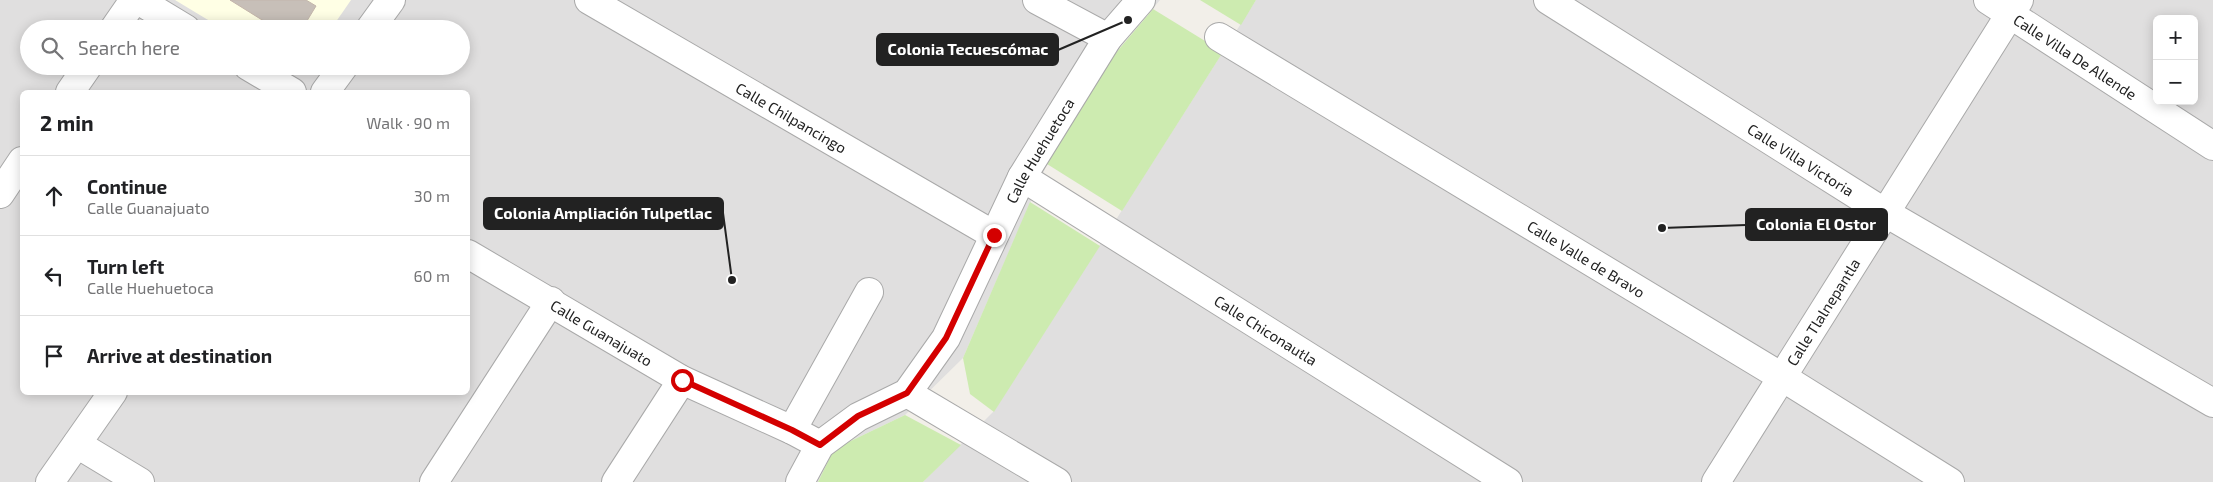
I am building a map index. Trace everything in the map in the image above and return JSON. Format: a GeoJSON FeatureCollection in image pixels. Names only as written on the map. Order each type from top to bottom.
{"type":"FeatureCollection","features":[{"type":"Feature","properties":{"kind":"street"},"geometry":{"type":"LineString","coordinates":[[120,20],[134,0]]}},
{"type":"Feature","properties":{"kind":"street"},"geometry":{"type":"LineString","coordinates":[[138,0],[171,20]]}},
{"type":"Feature","properties":{"kind":"street"},"geometry":{"type":"LineString","coordinates":[[377,20],[391,0]]}},
{"type":"Feature","properties":{"kind":"street","name":"Calle Chilpancingo"},"geometry":{"type":"LineString","coordinates":[[588,0],[994,235]]}},
{"type":"Feature","properties":{"kind":"street"},"geometry":{"type":"LineString","coordinates":[[1037,0],[1108,38]]}},
{"type":"Feature","properties":{"kind":"street","name":"Calle Huehuetoca"},"geometry":{"type":"LineString","coordinates":[[800,482],[820,445],[858,416],[907,393],[946,338],[1022,177],[1108,38],[1141,0]]}},
{"type":"Feature","properties":{"kind":"street","name":"Calle Villa Victoria"},"geometry":{"type":"LineString","coordinates":[[1548,0],[1884,212],[2213,404]]}},
{"type":"Feature","properties":{"kind":"street","name":"Calle Tlalnepantla"},"geometry":{"type":"LineString","coordinates":[[1716,482],[1884,212],[2006,4]]}},
{"type":"Feature","properties":{"kind":"street","name":"Calle Villa De Allende"},"geometry":{"type":"LineString","coordinates":[[2006,4],[2210,138]]}},
{"type":"Feature","properties":{"kind":"street","name":"Calle Valle de Bravo"},"geometry":{"type":"LineString","coordinates":[[1219,37],[1782,377],[1950,482]]}},
{"type":"Feature","properties":{"kind":"street"},"geometry":{"type":"LineString","coordinates":[[71,90],[82,75]]}},
{"type":"Feature","properties":{"kind":"street"},"geometry":{"type":"LineString","coordinates":[[263,75],[289,90]]}},
{"type":"Feature","properties":{"kind":"street"},"geometry":{"type":"LineString","coordinates":[[326,90],[337,75]]}},
{"type":"Feature","properties":{"kind":"street"},"geometry":{"type":"LineString","coordinates":[[0,194],[20,164]]}},
{"type":"Feature","properties":{"kind":"street","name":"Calle Chiconautla"},"geometry":{"type":"LineString","coordinates":[[1022,177],[1508,482]]}},
{"type":"Feature","properties":{"kind":"street","name":"Calle Guanajuato"},"geometry":{"type":"LineString","coordinates":[[470,255],[551,301],[682,380],[792,430],[820,445]]}},
{"type":"Feature","properties":{"kind":"street"},"geometry":{"type":"LineString","coordinates":[[792,430],[869,292]]}},
{"type":"Feature","properties":{"kind":"street"},"geometry":{"type":"LineString","coordinates":[[434,482],[551,301]]}},
{"type":"Feature","properties":{"kind":"street"},"geometry":{"type":"LineString","coordinates":[[616,482],[682,380]]}},
{"type":"Feature","properties":{"kind":"street"},"geometry":{"type":"LineString","coordinates":[[907,393],[1057,482]]}},
{"type":"Feature","properties":{"kind":"street"},"geometry":{"type":"LineString","coordinates":[[50,482],[111,395]]}},
{"type":"Feature","properties":{"kind":"street"},"geometry":{"type":"LineString","coordinates":[[77,444],[140,482]]}},
{"type":"Feature","properties":{"kind":"shaded area"},"geometry":{"type":"Polygon","coordinates":[[[0,0],[1160,0],[1109,61],[1047,164],[963,358],[905,415],[834,449],[818,482],[0,482],[0,0]]]}},
{"type":"Feature","properties":{"kind":"shaded area"},"geometry":{"type":"Polygon","coordinates":[[[175,0],[351,0],[337,20],[208,20],[175,0]]]}},
{"type":"Feature","properties":{"kind":"shaded area"},"geometry":{"type":"Polygon","coordinates":[[[1256,0],[2213,0],[2213,482],[923,482],[994,411],[1256,0]]]}},
{"type":"Feature","properties":{"kind":"green space"},"geometry":{"type":"Polygon","coordinates":[[[1200,0],[1256,0],[1241,25],[1200,0]]]}},
{"type":"Feature","properties":{"kind":"green space"},"geometry":{"type":"Polygon","coordinates":[[[1153,9],[1223,52],[1122,211],[1047,164],[1109,61],[1153,9]]]}},
{"type":"Feature","properties":{"kind":"green space"},"geometry":{"type":"Polygon","coordinates":[[[1030,202],[1100,246],[994,412],[970,394],[963,358],[1030,202]]]}},
{"type":"Feature","properties":{"kind":"green space"},"geometry":{"type":"Polygon","coordinates":[[[905,415],[961,445],[923,482],[818,482],[834,449],[905,415]]]}},
{"type":"Feature","properties":{"kind":"building"},"geometry":{"type":"Polygon","coordinates":[[[230,0],[306,0],[316,6],[307,20],[262,20],[230,0]]]}},
{"type":"Feature","properties":{"kind":"place","name":"Colonia Tecuescómac"},"geometry":{"type":"Point","coordinates":[1128,20]}},
{"type":"Feature","properties":{"kind":"place","name":"Colonia El Ostor"},"geometry":{"type":"Point","coordinates":[1662,228]}},
{"type":"Feature","properties":{"kind":"place","name":"Colonia Ampliación Tulpetlac"},"geometry":{"type":"Point","coordinates":[732,280]}},
{"type":"Feature","properties":{"kind":"route"},"geometry":{"type":"LineString","coordinates":[[682,380],[792,430],[820,445],[858,416],[907,393],[946,338],[994,235]]}}]}
